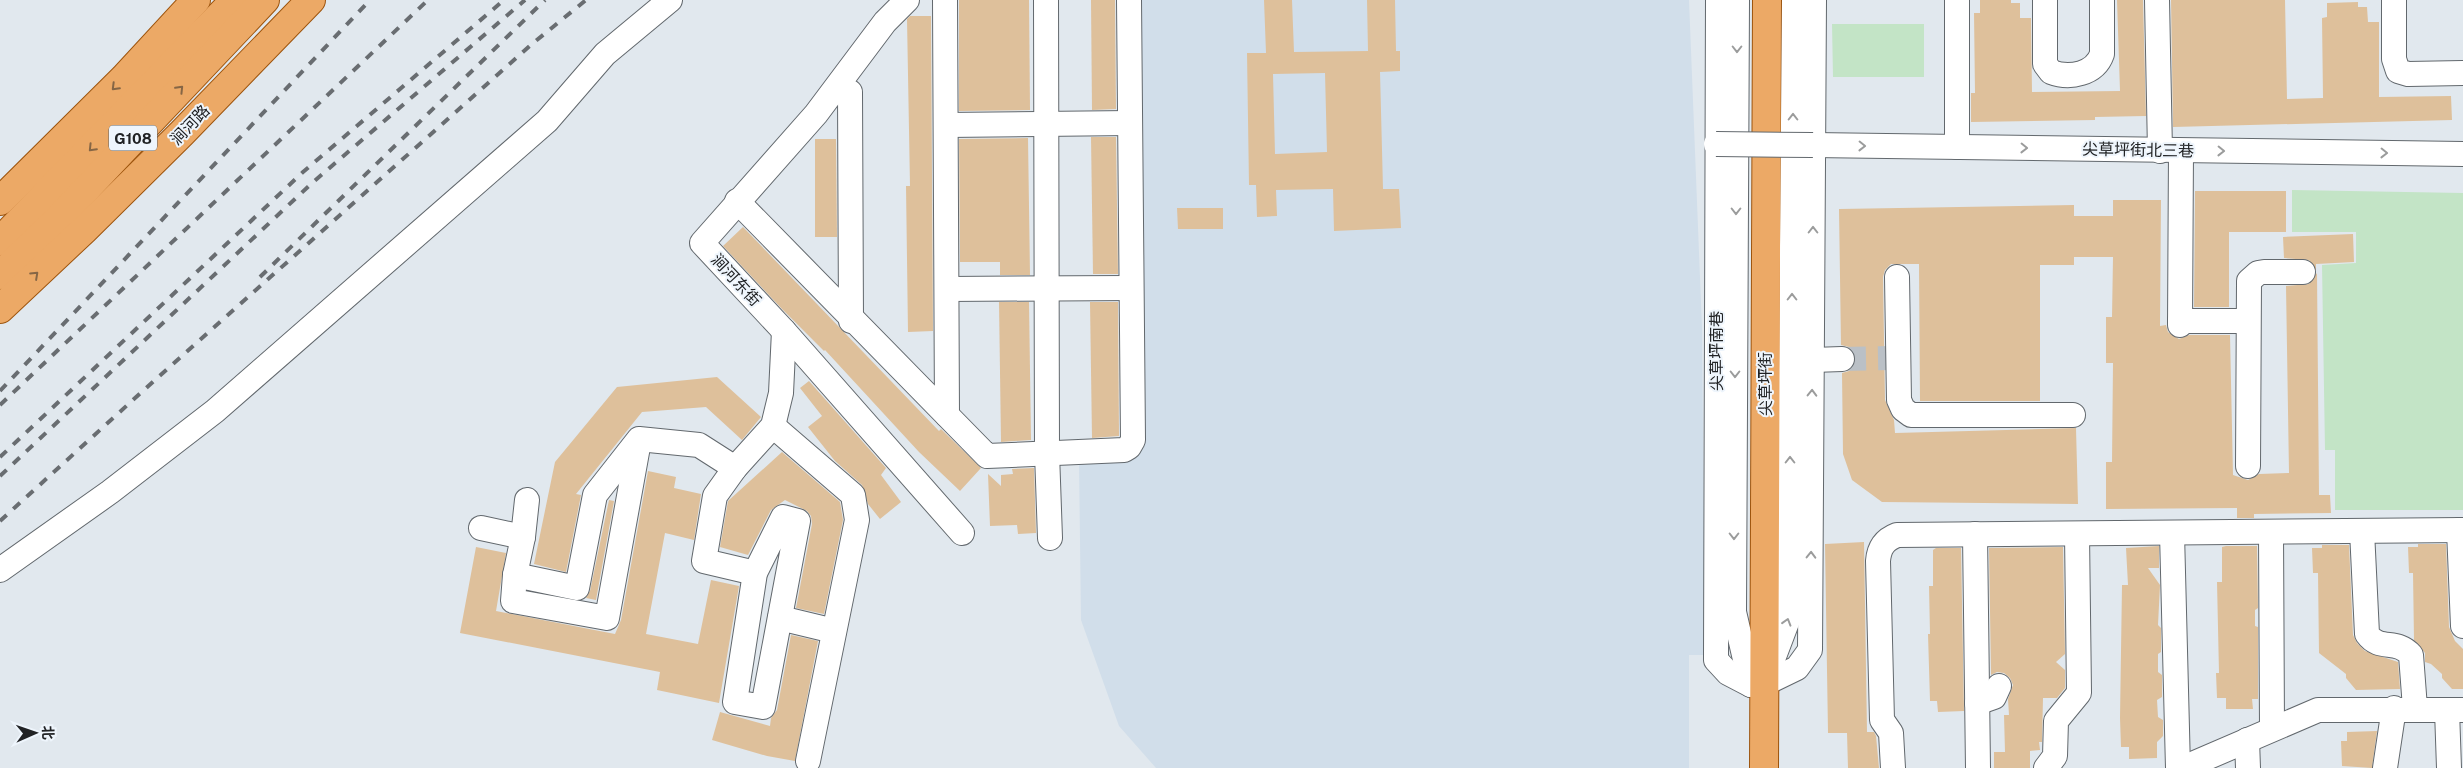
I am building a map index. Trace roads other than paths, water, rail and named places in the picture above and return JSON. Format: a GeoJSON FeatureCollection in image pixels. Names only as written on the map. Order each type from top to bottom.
{"type":"FeatureCollection","features":[{"type":"Feature","properties":{"kind":"main road"},"geometry":{"type":"LineString","coordinates":[[0,202],[124,78],[196,0]]}},
{"type":"Feature","properties":{"kind":"main road"},"geometry":{"type":"LineString","coordinates":[[132,107],[163,53],[208,0]]}},
{"type":"Feature","properties":{"kind":"main road","name":"G108"},"geometry":{"type":"LineString","coordinates":[[0,242],[235,0]]}},
{"type":"Feature","properties":{"kind":"main road","name":"涧河路"},"geometry":{"type":"LineString","coordinates":[[0,275],[56,221],[266,0]]}},
{"type":"Feature","properties":{"kind":"main road"},"geometry":{"type":"LineString","coordinates":[[56,221],[99,194],[297,0]]}},
{"type":"Feature","properties":{"kind":"main road","name":"涧河路"},"geometry":{"type":"LineString","coordinates":[[0,309],[175,140],[311,0]]}},
{"type":"Feature","properties":{"kind":"main road","name":"尖草坪街"},"geometry":{"type":"LineString","coordinates":[[1753,0],[1757,684],[1764,768]]}},
{"type":"Feature","properties":{"kind":"main road","name":"尖草坪街"},"geometry":{"type":"LineString","coordinates":[[1751,768],[1757,684],[1767,0]]}},
{"type":"Feature","properties":{"kind":"street"},"geometry":{"type":"LineString","coordinates":[[0,570],[110,492],[215,411],[546,121],[606,54],[670,0]]}},
{"type":"Feature","properties":{"kind":"street","name":"涧河东街"},"geometry":{"type":"LineString","coordinates":[[907,0],[885,22],[816,114],[737,201],[702,243],[784,331],[962,533]]}},
{"type":"Feature","properties":{"kind":"street"},"geometry":{"type":"LineString","coordinates":[[945,0],[947,416]]}},
{"type":"Feature","properties":{"kind":"street"},"geometry":{"type":"LineString","coordinates":[[1046,0],[1050,538]]}},
{"type":"Feature","properties":{"kind":"street"},"geometry":{"type":"LineString","coordinates":[[737,201],[987,456],[1124,450],[1129,447],[1133,440],[1129,0]]}},
{"type":"Feature","properties":{"kind":"street","name":"尖草坪南巷"},"geometry":{"type":"LineString","coordinates":[[1718,0],[1716,144],[1716,660],[1728,673],[1757,684]]}},
{"type":"Feature","properties":{"kind":"street"},"geometry":{"type":"LineString","coordinates":[[1737,0],[1734,612],[1757,684]]}},
{"type":"Feature","properties":{"kind":"street"},"geometry":{"type":"LineString","coordinates":[[1757,684],[1789,617],[1794,0]]}},
{"type":"Feature","properties":{"kind":"street"},"geometry":{"type":"LineString","coordinates":[[1757,684],[1797,668],[1810,650],[1814,0]]}},
{"type":"Feature","properties":{"kind":"street"},"geometry":{"type":"LineString","coordinates":[[1956,147],[1957,0]]}},
{"type":"Feature","properties":{"kind":"street"},"geometry":{"type":"LineString","coordinates":[[2045,0],[2045,64],[2047,68],[2056,74],[2083,73],[2095,67],[2099,61],[2102,54],[2102,0]]}},
{"type":"Feature","properties":{"kind":"street"},"geometry":{"type":"LineString","coordinates":[[2157,0],[2170,151],[2180,323],[2248,321]]}},
{"type":"Feature","properties":{"kind":"street"},"geometry":{"type":"LineString","coordinates":[[2394,0],[2394,59],[2398,71],[2408,74],[2463,74]]}},
{"type":"Feature","properties":{"kind":"street"},"geometry":{"type":"LineString","coordinates":[[850,92],[851,319]]}},
{"type":"Feature","properties":{"kind":"street"},"geometry":{"type":"LineString","coordinates":[[946,125],[1130,123]]}},
{"type":"Feature","properties":{"kind":"street","name":"尖草坪街北三巷"},"geometry":{"type":"LineString","coordinates":[[1716,144],[2463,154]]}},
{"type":"Feature","properties":{"kind":"street"},"geometry":{"type":"LineString","coordinates":[[2248,466],[2249,281],[2253,276],[2264,272],[2303,272]]}},
{"type":"Feature","properties":{"kind":"street"},"geometry":{"type":"LineString","coordinates":[[1897,277],[1895,358],[1899,400],[1903,409],[1911,415],[2072,415]]}},
{"type":"Feature","properties":{"kind":"street"},"geometry":{"type":"LineString","coordinates":[[947,290],[1132,288]]}},
{"type":"Feature","properties":{"kind":"street"},"geometry":{"type":"LineString","coordinates":[[755,573],[704,561],[715,496],[735,468],[773,426],[781,393],[784,331]]}},
{"type":"Feature","properties":{"kind":"street"},"geometry":{"type":"LineString","coordinates":[[1813,360],[1842,359]]}},
{"type":"Feature","properties":{"kind":"street"},"geometry":{"type":"LineString","coordinates":[[773,426],[853,495],[857,520],[808,761]]}},
{"type":"Feature","properties":{"kind":"street"},"geometry":{"type":"LineString","coordinates":[[639,439],[699,445],[735,468]]}},
{"type":"Feature","properties":{"kind":"street"},"geometry":{"type":"LineString","coordinates":[[515,575],[577,588],[594,495],[639,439]]}},
{"type":"Feature","properties":{"kind":"street"},"geometry":{"type":"LineString","coordinates":[[527,500],[523,537],[515,575],[513,601],[607,618],[639,439]]}},
{"type":"Feature","properties":{"kind":"street"},"geometry":{"type":"LineString","coordinates":[[783,517],[798,521],[763,707],[735,702],[755,573],[783,517]]}},
{"type":"Feature","properties":{"kind":"street"},"geometry":{"type":"LineString","coordinates":[[481,528],[523,537]]}},
{"type":"Feature","properties":{"kind":"street"},"geometry":{"type":"LineString","coordinates":[[1893,768],[1891,733],[1882,720],[1879,553],[1889,538],[1897,535],[2461,530],[2463,626]]}},
{"type":"Feature","properties":{"kind":"street"},"geometry":{"type":"LineString","coordinates":[[2362,531],[2367,634],[2376,644],[2402,646],[2411,655],[2404,708],[2385,768]]}},
{"type":"Feature","properties":{"kind":"street"},"geometry":{"type":"LineString","coordinates":[[2271,532],[2272,728]]}},
{"type":"Feature","properties":{"kind":"street"},"geometry":{"type":"LineString","coordinates":[[2172,533],[2178,768]]}},
{"type":"Feature","properties":{"kind":"street"},"geometry":{"type":"LineString","coordinates":[[1975,534],[1978,768]]}},
{"type":"Feature","properties":{"kind":"street"},"geometry":{"type":"LineString","coordinates":[[2046,768],[2055,756],[2056,721],[2079,693],[2077,534]]}},
{"type":"Feature","properties":{"kind":"street"},"geometry":{"type":"LineString","coordinates":[[780,618],[834,631]]}},
{"type":"Feature","properties":{"kind":"street"},"geometry":{"type":"LineString","coordinates":[[1977,703],[1994,697],[1999,686]]}},
{"type":"Feature","properties":{"kind":"street"},"geometry":{"type":"LineString","coordinates":[[2183,768],[2272,728],[2318,710],[2404,708],[2455,710],[2449,768]]}},
{"type":"Feature","properties":{"kind":"street"},"geometry":{"type":"LineString","coordinates":[[2247,740],[2248,768]]}},
{"type":"Feature","properties":{"kind":"tunnel"},"geometry":{"type":"LineString","coordinates":[[1842,359],[1893,358]]}},
{"type":"Feature","properties":{"kind":"railway"},"geometry":{"type":"LineString","coordinates":[[0,391],[370,0]]}},
{"type":"Feature","properties":{"kind":"railway"},"geometry":{"type":"LineString","coordinates":[[0,405],[428,0]]}},
{"type":"Feature","properties":{"kind":"railway"},"geometry":{"type":"LineString","coordinates":[[0,457],[303,172],[504,0]]}},
{"type":"Feature","properties":{"kind":"railway"},"geometry":{"type":"LineString","coordinates":[[0,476],[312,183],[525,0]]}},
{"type":"Feature","properties":{"kind":"railway"},"geometry":{"type":"LineString","coordinates":[[260,277],[545,0]]}},
{"type":"Feature","properties":{"kind":"railway"},"geometry":{"type":"LineString","coordinates":[[0,521],[156,379],[532,44],[586,0]]}}]}
